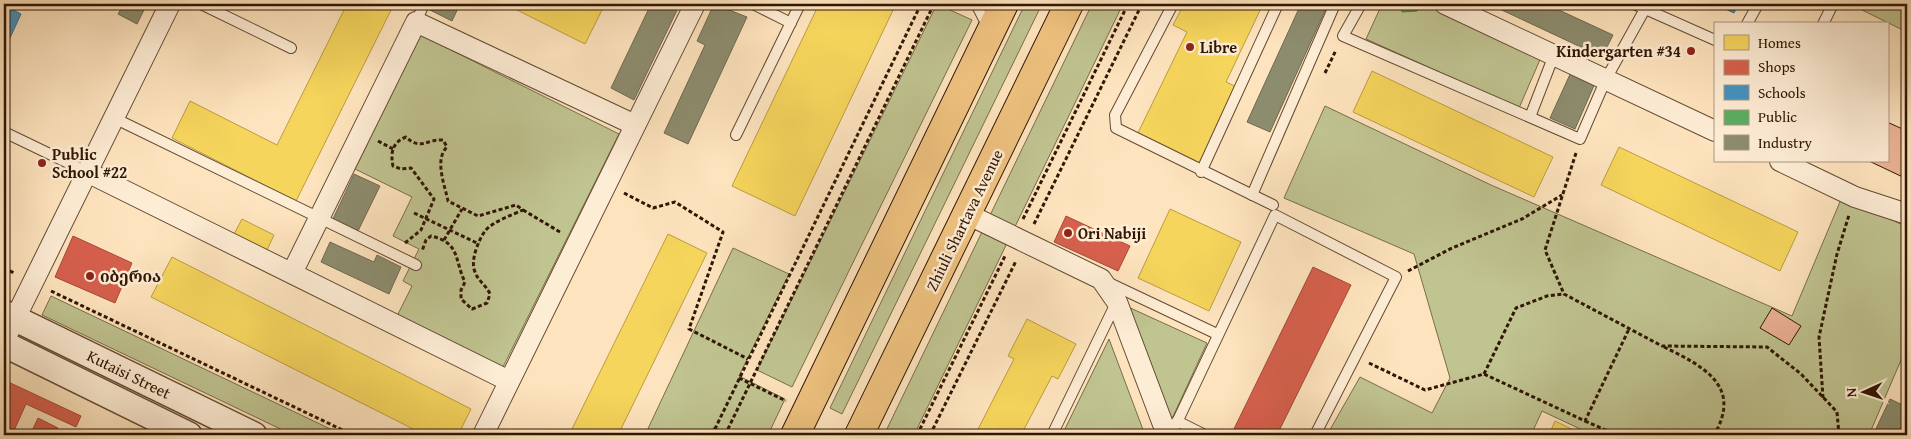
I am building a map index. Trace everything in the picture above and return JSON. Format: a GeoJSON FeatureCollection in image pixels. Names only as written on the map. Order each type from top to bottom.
{"type":"FeatureCollection","features":[{"type":"Feature","properties":{"kind":"main road"},"geometry":{"type":"LineString","coordinates":[[795,435],[1004,4]]}},
{"type":"Feature","properties":{"kind":"main road","name":"Zhiuli Shartava Avenue"},"geometry":{"type":"LineString","coordinates":[[859,435],[1069,4]]}},
{"type":"Feature","properties":{"kind":"street"},"geometry":{"type":"LineString","coordinates":[[4,342],[9,316],[33,282],[170,4]]}},
{"type":"Feature","properties":{"kind":"street"},"geometry":{"type":"LineString","coordinates":[[482,435],[695,4]]}},
{"type":"Feature","properties":{"kind":"street"},"geometry":{"type":"LineString","coordinates":[[1445,4],[1714,131]]}},
{"type":"Feature","properties":{"kind":"street"},"geometry":{"type":"LineString","coordinates":[[292,274],[416,22],[635,124]]}},
{"type":"Feature","properties":{"kind":"street"},"geometry":{"type":"LineString","coordinates":[[1782,162],[1855,197],[1907,214]]}},
{"type":"Feature","properties":{"kind":"street"},"geometry":{"type":"LineString","coordinates":[[87,172],[509,381]]}},
{"type":"Feature","properties":{"kind":"street"},"geometry":{"type":"LineString","coordinates":[[967,214],[1101,279],[1117,302],[1172,428]]}},
{"type":"Feature","properties":{"kind":"street","name":"Kutaisi Street"},"geometry":{"type":"LineString","coordinates":[[9,316],[254,435]]}},
{"type":"Feature","properties":{"kind":"street","name":"Kutaisi Street"},"geometry":{"type":"LineString","coordinates":[[4,342],[190,435]]}},
{"type":"Feature","properties":{"kind":"lane"},"geometry":{"type":"LineString","coordinates":[[201,4],[291,48]]}},
{"type":"Feature","properties":{"kind":"lane"},"geometry":{"type":"LineString","coordinates":[[416,22],[424,4]]}},
{"type":"Feature","properties":{"kind":"lane"},"geometry":{"type":"LineString","coordinates":[[753,4],[791,23]]}},
{"type":"Feature","properties":{"kind":"lane"},"geometry":{"type":"LineString","coordinates":[[736,134],[800,4]]}},
{"type":"Feature","properties":{"kind":"lane"},"geometry":{"type":"LineString","coordinates":[[976,4],[990,32]]}},
{"type":"Feature","properties":{"kind":"lane"},"geometry":{"type":"LineString","coordinates":[[1173,4],[1115,115],[1116,128],[1202,172],[1273,205]]}},
{"type":"Feature","properties":{"kind":"lane"},"geometry":{"type":"LineString","coordinates":[[1202,172],[1278,4]]}},
{"type":"Feature","properties":{"kind":"lane"},"geometry":{"type":"LineString","coordinates":[[1252,195],[1335,4]]}},
{"type":"Feature","properties":{"kind":"lane"},"geometry":{"type":"LineString","coordinates":[[1361,4],[1343,36],[1580,139],[1606,80],[1645,9]]}},
{"type":"Feature","properties":{"kind":"lane"},"geometry":{"type":"LineString","coordinates":[[1634,4],[1714,40]]}},
{"type":"Feature","properties":{"kind":"lane"},"geometry":{"type":"LineString","coordinates":[[1749,22],[1758,4]]}},
{"type":"Feature","properties":{"kind":"lane"},"geometry":{"type":"LineString","coordinates":[[1824,22],[1833,4]]}},
{"type":"Feature","properties":{"kind":"lane"},"geometry":{"type":"LineString","coordinates":[[1530,118],[1554,55]]}},
{"type":"Feature","properties":{"kind":"lane"},"geometry":{"type":"LineString","coordinates":[[114,118],[416,265]]}},
{"type":"Feature","properties":{"kind":"lane"},"geometry":{"type":"LineString","coordinates":[[4,132],[87,172]]}},
{"type":"Feature","properties":{"kind":"lane"},"geometry":{"type":"LineString","coordinates":[[1171,435],[1172,428],[1275,215],[1396,277],[1315,435]]}},
{"type":"Feature","properties":{"kind":"lane"},"geometry":{"type":"LineString","coordinates":[[1101,279],[1217,334]]}},
{"type":"Feature","properties":{"kind":"lane"},"geometry":{"type":"LineString","coordinates":[[1052,435],[1117,302]]}},
{"type":"Feature","properties":{"kind":"lane"},"geometry":{"type":"LineString","coordinates":[[1172,428],[1205,435]]}},
{"type":"Feature","properties":{"kind":"path"},"geometry":{"type":"LineString","coordinates":[[712,435],[922,4]]}},
{"type":"Feature","properties":{"kind":"path"},"geometry":{"type":"LineString","coordinates":[[725,435],[934,4]]}},
{"type":"Feature","properties":{"kind":"path"},"geometry":{"type":"LineString","coordinates":[[930,435],[1142,4]]}},
{"type":"Feature","properties":{"kind":"path"},"geometry":{"type":"LineString","coordinates":[[1322,78],[1343,36]]}},
{"type":"Feature","properties":{"kind":"path"},"geometry":{"type":"LineString","coordinates":[[396,255],[406,240],[414,238],[421,230],[434,199],[411,168],[401,169],[393,166],[392,149],[397,141],[406,136],[414,144],[443,140],[447,147],[442,152],[440,162],[448,202],[478,216],[516,205],[577,243]]}},
{"type":"Feature","properties":{"kind":"path"},"geometry":{"type":"LineString","coordinates":[[1564,294],[1545,250],[1580,139]]}},
{"type":"Feature","properties":{"kind":"path"},"geometry":{"type":"LineString","coordinates":[[605,184],[653,208],[675,202],[722,232],[689,330],[748,359]]}},
{"type":"Feature","properties":{"kind":"path"},"geometry":{"type":"LineString","coordinates":[[1396,277],[1450,249],[1522,219],[1562,194]]}},
{"type":"Feature","properties":{"kind":"path"},"geometry":{"type":"LineString","coordinates":[[1824,398],[1819,337],[1837,254],[1855,197]]}},
{"type":"Feature","properties":{"kind":"path"},"geometry":{"type":"LineString","coordinates":[[444,240],[462,209]]}},
{"type":"Feature","properties":{"kind":"path"},"geometry":{"type":"LineString","coordinates":[[416,265],[426,240],[431,236],[444,240],[451,245],[456,253],[465,282],[461,290],[461,299],[472,309],[487,303],[490,294],[486,285],[473,270],[475,252],[486,230],[523,210]]}},
{"type":"Feature","properties":{"kind":"path"},"geometry":{"type":"LineString","coordinates":[[414,213],[479,244]]}},
{"type":"Feature","properties":{"kind":"path"},"geometry":{"type":"LineString","coordinates":[[4,268],[353,435]]}},
{"type":"Feature","properties":{"kind":"path"},"geometry":{"type":"LineString","coordinates":[[1484,374],[1516,308],[1547,296],[1564,294],[1699,364],[1720,386],[1725,404],[1724,420],[1714,435]]}},
{"type":"Feature","properties":{"kind":"path"},"geometry":{"type":"LineString","coordinates":[[1586,421],[1629,329]]}},
{"type":"Feature","properties":{"kind":"path"},"geometry":{"type":"LineString","coordinates":[[1662,346],[1767,346],[1801,374],[1837,412],[1839,435]]}},
{"type":"Feature","properties":{"kind":"path"},"geometry":{"type":"LineString","coordinates":[[1356,356],[1426,390],[1484,374],[1616,435]]}},
{"type":"Feature","properties":{"kind":"green space"},"geometry":{"type":"Polygon","coordinates":[[[937,4],[972,20],[792,387],[757,370],[937,4]]]}},
{"type":"Feature","properties":{"kind":"green space"},"geometry":{"type":"Polygon","coordinates":[[[1025,4],[1042,4],[842,414],[830,408],[1025,4]]]}},
{"type":"Feature","properties":{"kind":"green space"},"geometry":{"type":"Polygon","coordinates":[[[1092,4],[1123,4],[914,435],[884,435],[1092,4]]]}},
{"type":"Feature","properties":{"kind":"green space"},"geometry":{"type":"Polygon","coordinates":[[[1382,4],[1428,4],[1542,55],[1519,108],[1366,39],[1382,4]]]}},
{"type":"Feature","properties":{"kind":"green space"},"geometry":{"type":"Polygon","coordinates":[[[1865,4],[1907,4],[1907,32],[1888,22],[1862,10],[1865,4]]]}},
{"type":"Feature","properties":{"kind":"green space"},"geometry":{"type":"Polygon","coordinates":[[[421,35],[619,134],[501,371],[396,318],[412,286],[403,281],[419,249],[393,236],[412,197],[355,169],[421,35]]]}},
{"type":"Feature","properties":{"kind":"green space"},"geometry":{"type":"Polygon","coordinates":[[[1325,106],[1491,185],[1792,316],[1842,197],[1907,227],[1907,346],[1869,435],[1593,435],[1542,411],[1531,435],[1327,435],[1360,377],[1432,413],[1450,378],[1414,254],[1284,198],[1325,106]]]}},
{"type":"Feature","properties":{"kind":"green space"},"geometry":{"type":"Polygon","coordinates":[[[733,248],[789,274],[739,376],[785,399],[768,435],[731,435],[714,427],[709,435],[645,435],[733,248]]]}},
{"type":"Feature","properties":{"kind":"green space"},"geometry":{"type":"Polygon","coordinates":[[[51,296],[343,435],[293,435],[42,315],[51,296]]]}},
{"type":"Feature","properties":{"kind":"green space"},"geometry":{"type":"Polygon","coordinates":[[[1126,306],[1207,343],[1170,423],[1126,306]]]}},
{"type":"Feature","properties":{"kind":"green space"},"geometry":{"type":"Polygon","coordinates":[[[1109,339],[1145,435],[1062,435],[1109,339]]]}},
{"type":"Feature","properties":{"kind":"building: Homes"},"geometry":{"type":"Polygon","coordinates":[[[347,4],[394,4],[296,201],[172,138],[190,101],[277,145],[347,4]]]}},
{"type":"Feature","properties":{"kind":"building: Homes"},"geometry":{"type":"Polygon","coordinates":[[[505,4],[605,4],[585,44],[505,4]]]}},
{"type":"Feature","properties":{"kind":"building: Homes"},"geometry":{"type":"Polygon","coordinates":[[[819,4],[896,4],[795,216],[732,186],[819,4]]]}},
{"type":"Feature","properties":{"kind":"building: Homes"},"geometry":{"type":"Polygon","coordinates":[[[1184,4],[1263,4],[1226,82],[1239,88],[1200,168],[1136,137],[1187,32],[1173,25],[1184,4]]]}},
{"type":"Feature","properties":{"kind":"building: Homes"},"geometry":{"type":"Polygon","coordinates":[[[1372,71],[1553,157],[1534,197],[1353,112],[1372,71]]]}},
{"type":"Feature","properties":{"kind":"building: Homes"},"geometry":{"type":"Polygon","coordinates":[[[1619,147],[1798,232],[1780,271],[1601,185],[1619,147]]]}},
{"type":"Feature","properties":{"kind":"building: Homes"},"geometry":{"type":"Polygon","coordinates":[[[1170,209],[1241,242],[1209,311],[1138,278],[1170,209]]]}},
{"type":"Feature","properties":{"kind":"building: Homes"},"geometry":{"type":"Polygon","coordinates":[[[242,219],[274,235],[266,252],[233,236],[242,219]]]}},
{"type":"Feature","properties":{"kind":"building: Homes"},"geometry":{"type":"Polygon","coordinates":[[[668,234],[707,253],[618,435],[569,435],[668,234]]]}},
{"type":"Feature","properties":{"kind":"building: Homes"},"geometry":{"type":"Polygon","coordinates":[[[172,257],[471,409],[458,435],[425,435],[151,297],[172,257]]]}},
{"type":"Feature","properties":{"kind":"building: Homes"},"geometry":{"type":"Polygon","coordinates":[[[1027,319],[1076,344],[1058,379],[1052,376],[1021,435],[975,435],[1014,359],[1008,356],[1027,319]]]}},
{"type":"Feature","properties":{"kind":"building: Homes"},"geometry":{"type":"Polygon","coordinates":[[[1555,421],[1584,435],[1549,435],[1555,421]]]}},
{"type":"Feature","properties":{"kind":"building: Shops"},"geometry":{"type":"Polygon","coordinates":[[[1066,216],[1130,246],[1118,271],[1054,242],[1066,216]]]}},
{"type":"Feature","properties":{"kind":"building: Shops"},"geometry":{"type":"Polygon","coordinates":[[[73,236],[132,263],[115,303],[55,277],[73,236]]]}},
{"type":"Feature","properties":{"kind":"building: Shops"},"geometry":{"type":"Polygon","coordinates":[[[1313,267],[1351,285],[1277,435],[1231,435],[1313,267]]]}},
{"type":"Feature","properties":{"kind":"building: Shops"},"geometry":{"type":"Polygon","coordinates":[[[4,380],[81,416],[76,427],[26,404],[12,435],[4,435],[4,380]]]}},
{"type":"Feature","properties":{"kind":"building: Shops"},"geometry":{"type":"Polygon","coordinates":[[[38,418],[58,428],[55,435],[30,435],[38,418]]]}},
{"type":"Feature","properties":{"kind":"building: Schools"},"geometry":{"type":"Polygon","coordinates":[[[1715,4],[1738,4],[1734,13],[1715,4]]]}},
{"type":"Feature","properties":{"kind":"building: Schools"},"geometry":{"type":"Polygon","coordinates":[[[4,5],[21,14],[4,51],[4,5]]]}},
{"type":"Feature","properties":{"kind":"building: Public"},"geometry":{"type":"Polygon","coordinates":[[[1401,4],[1416,4],[1417,11],[1402,12],[1401,4]]]}},
{"type":"Feature","properties":{"kind":"building: Industry"},"geometry":{"type":"Polygon","coordinates":[[[124,4],[147,4],[137,24],[118,14],[124,4]]]}},
{"type":"Feature","properties":{"kind":"building: Industry"},"geometry":{"type":"Polygon","coordinates":[[[430,4],[460,4],[452,21],[428,9],[430,4]]]}},
{"type":"Feature","properties":{"kind":"building: Industry"},"geometry":{"type":"Polygon","coordinates":[[[651,4],[680,4],[634,100],[611,88],[651,4]]]}},
{"type":"Feature","properties":{"kind":"building: Industry"},"geometry":{"type":"Polygon","coordinates":[[[714,4],[747,17],[688,144],[664,133],[705,45],[697,41],[714,4]]]}},
{"type":"Feature","properties":{"kind":"building: Industry"},"geometry":{"type":"Polygon","coordinates":[[[1301,4],[1328,4],[1270,132],[1247,122],[1301,4]]]}},
{"type":"Feature","properties":{"kind":"building: Industry"},"geometry":{"type":"Polygon","coordinates":[[[1489,4],[1546,4],[1613,35],[1602,57],[1489,4]]]}},
{"type":"Feature","properties":{"kind":"building: Industry"},"geometry":{"type":"Polygon","coordinates":[[[1572,70],[1596,81],[1575,129],[1550,118],[1572,70]]]}},
{"type":"Feature","properties":{"kind":"building: Industry"},"geometry":{"type":"Polygon","coordinates":[[[354,174],[380,186],[357,233],[332,221],[354,174]]]}},
{"type":"Feature","properties":{"kind":"building: Industry"},"geometry":{"type":"Polygon","coordinates":[[[330,242],[374,262],[377,255],[401,267],[389,294],[321,262],[330,242]]]}},
{"type":"Feature","properties":{"kind":"building: Industry"},"geometry":{"type":"Polygon","coordinates":[[[1890,399],[1907,407],[1907,422],[1901,435],[1873,435],[1890,399]]]}},
{"type":"Feature","properties":{"kind":"building: Other"},"geometry":{"type":"Polygon","coordinates":[[[1888,122],[1907,131],[1907,179],[1871,162],[1888,162],[1888,122]]]}},
{"type":"Feature","properties":{"kind":"building: Other"},"geometry":{"type":"Polygon","coordinates":[[[1772,308],[1801,326],[1789,345],[1760,328],[1772,308]]]}},
{"type":"Feature","properties":{"kind":"place","name":"Libre"},"geometry":{"type":"Point","coordinates":[1190,47]}},
{"type":"Feature","properties":{"kind":"place","name":"Kindergarten #34"},"geometry":{"type":"Point","coordinates":[1691,51]}},
{"type":"Feature","properties":{"kind":"place","name":"Public School #22"},"geometry":{"type":"Point","coordinates":[42,163]}},
{"type":"Feature","properties":{"kind":"place","name":"Ori Nabiji"},"geometry":{"type":"Point","coordinates":[1068,233]}},
{"type":"Feature","properties":{"kind":"place","name":"იბერია"},"geometry":{"type":"Point","coordinates":[90,276]}}]}
